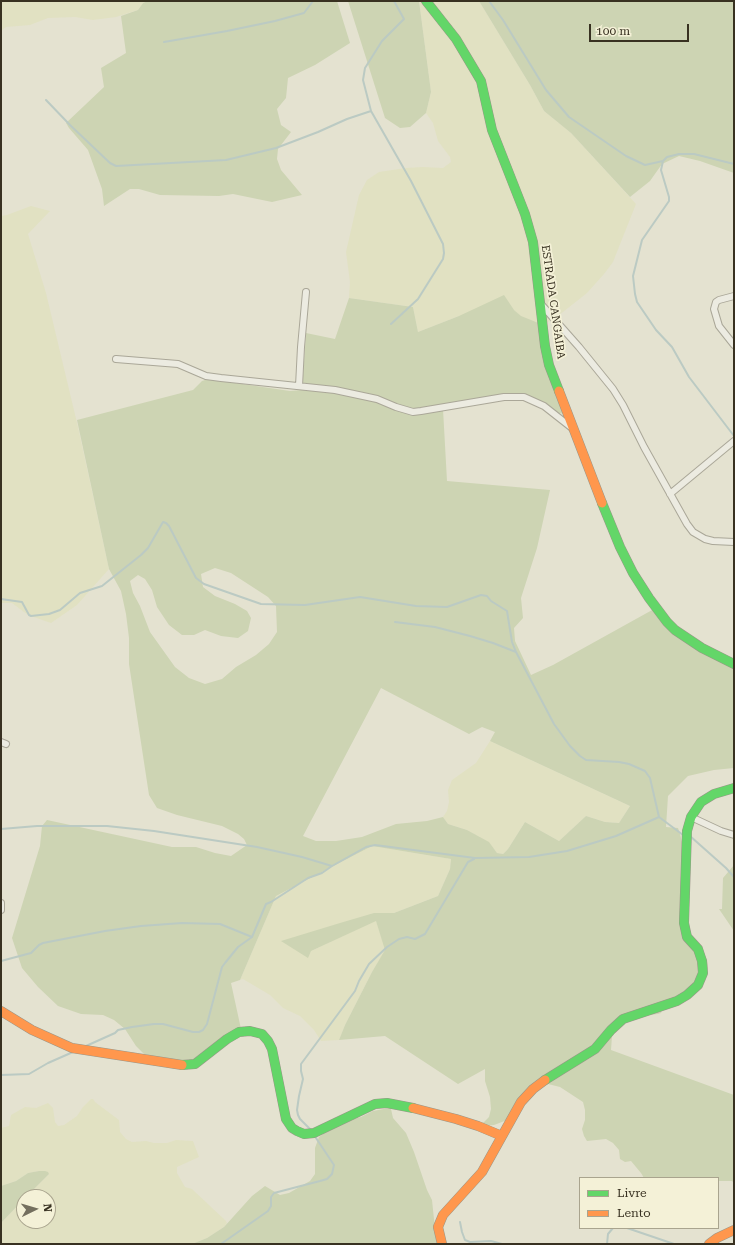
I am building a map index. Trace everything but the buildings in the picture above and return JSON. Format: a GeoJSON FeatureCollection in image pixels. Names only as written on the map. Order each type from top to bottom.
{"type":"FeatureCollection","features":[{"type":"Feature","properties":{"kind":"street","name":"ESTRADA CANGAIBA"},"geometry":{"type":"LineString","coordinates":[[426,1],[456,39],[481,80],[496,141],[526,214],[533,242],[547,358],[612,530],[633,573],[659,612],[675,630],[702,648],[734,664]]}},
{"type":"Feature","properties":{"kind":"street"},"geometry":{"type":"LineString","coordinates":[[299,386],[306,292]]}},
{"type":"Feature","properties":{"kind":"street"},"geometry":{"type":"LineString","coordinates":[[734,296],[719,300],[716,302],[714,309],[719,326],[734,345]]}},
{"type":"Feature","properties":{"kind":"street"},"geometry":{"type":"LineString","coordinates":[[540,303],[580,347],[623,404],[644,447],[687,524],[698,536],[709,540],[734,542]]}},
{"type":"Feature","properties":{"kind":"street"},"geometry":{"type":"LineString","coordinates":[[116,360],[178,364],[206,376],[299,386],[362,395],[413,412],[427,411],[504,397],[524,397],[544,406],[573,428]]}},
{"type":"Feature","properties":{"kind":"street"},"geometry":{"type":"LineString","coordinates":[[670,494],[734,441]]}},
{"type":"Feature","properties":{"kind":"street"},"geometry":{"type":"LineString","coordinates":[[442,1244],[438,1235],[438,1227],[443,1215],[482,1172],[521,1102],[540,1082],[595,1049],[611,1030],[623,1019],[677,1001],[692,992],[700,982],[703,969],[701,957],[698,949],[687,937],[684,923],[687,830],[691,817],[701,802],[722,791],[734,788]]}},
{"type":"Feature","properties":{"kind":"street"},"geometry":{"type":"LineString","coordinates":[[691,817],[721,831],[734,835]]}},
{"type":"Feature","properties":{"kind":"street"},"geometry":{"type":"LineString","coordinates":[[1,902],[1,910]]}},
{"type":"Feature","properties":{"kind":"street"},"geometry":{"type":"LineString","coordinates":[[1,1011],[32,1030],[72,1048],[142,1058],[178,1065],[195,1064],[227,1039],[239,1032],[250,1031],[262,1034],[272,1049],[286,1120],[292,1128],[304,1134],[314,1133],[375,1104],[387,1103],[456,1119],[502,1136]]}},
{"type":"Feature","properties":{"kind":"street"},"geometry":{"type":"LineString","coordinates":[[710,1244],[717,1238],[734,1230]]}},
{"type":"Feature","properties":{"kind":"green space"},"geometry":{"type":"Polygon","coordinates":[[[1,1],[148,1],[143,3],[138,10],[116,17],[93,20],[75,17],[48,18],[30,25],[6,27],[1,31],[1,1]]]}},
{"type":"Feature","properties":{"kind":"green space"},"geometry":{"type":"Polygon","coordinates":[[[148,1],[337,1],[350,43],[315,65],[288,78],[286,98],[277,109],[281,125],[291,132],[278,149],[277,159],[281,170],[302,195],[272,202],[233,194],[219,196],[160,195],[139,189],[130,189],[104,206],[102,189],[88,150],[66,123],[104,87],[101,68],[126,53],[121,16],[138,10],[143,3],[148,1]]]}},
{"type":"Feature","properties":{"kind":"green space"},"geometry":{"type":"Polygon","coordinates":[[[348,1],[419,1],[431,92],[426,113],[410,127],[400,128],[385,118],[348,1]]]}},
{"type":"Feature","properties":{"kind":"green space"},"geometry":{"type":"Polygon","coordinates":[[[419,1],[479,1],[544,111],[571,133],[636,204],[613,262],[604,274],[587,293],[545,324],[521,317],[514,310],[459,316],[418,332],[413,307],[349,298],[350,282],[346,252],[359,195],[367,180],[379,172],[406,168],[443,168],[451,162],[450,157],[438,141],[433,123],[426,113],[431,92],[419,1]]]}},
{"type":"Feature","properties":{"kind":"green space"},"geometry":{"type":"Polygon","coordinates":[[[479,1],[734,1],[734,173],[700,161],[679,156],[662,164],[650,181],[630,197],[571,133],[544,111],[479,1]]]}},
{"type":"Feature","properties":{"kind":"green space"},"geometry":{"type":"Polygon","coordinates":[[[31,206],[50,211],[28,234],[46,293],[78,427],[109,569],[77,605],[51,623],[28,615],[12,603],[1,603],[1,216],[31,206]]]}},
{"type":"Feature","properties":{"kind":"green space"},"geometry":{"type":"Polygon","coordinates":[[[504,295],[514,310],[521,316],[541,324],[567,414],[559,413],[543,405],[516,398],[443,409],[447,481],[550,490],[537,548],[521,598],[523,618],[514,628],[515,641],[531,675],[553,665],[654,609],[667,624],[734,665],[734,768],[714,770],[688,776],[668,796],[666,827],[678,828],[683,846],[690,946],[707,959],[708,968],[704,978],[664,1006],[661,1013],[640,1016],[627,1022],[612,1036],[611,1050],[734,1095],[734,1183],[732,1181],[719,1181],[719,1177],[643,1177],[631,1161],[625,1162],[620,1159],[619,1150],[613,1143],[606,1139],[587,1141],[582,1129],[585,1120],[583,1102],[560,1087],[548,1084],[536,1089],[515,1117],[494,1125],[484,1126],[479,1124],[484,1122],[489,1117],[491,1109],[490,1097],[485,1081],[485,1069],[458,1084],[385,1036],[339,1040],[372,972],[385,950],[376,921],[311,951],[308,958],[281,941],[374,913],[394,913],[438,896],[450,869],[451,859],[372,846],[276,896],[240,980],[231,983],[241,1029],[194,1062],[182,1064],[144,1054],[136,1046],[125,1029],[114,1020],[103,1015],[81,1014],[58,1006],[38,987],[22,968],[12,938],[40,846],[42,826],[47,820],[172,847],[196,847],[231,856],[247,845],[244,839],[238,834],[222,826],[177,815],[157,808],[149,795],[129,664],[129,638],[126,614],[121,591],[109,569],[77,420],[193,390],[202,381],[208,379],[290,391],[302,390],[306,333],[335,339],[349,298],[413,307],[418,332],[459,316],[504,295]],[[215,568],[201,574],[203,587],[215,596],[235,604],[247,611],[251,618],[248,631],[238,638],[221,636],[205,630],[194,635],[182,635],[169,625],[157,607],[152,590],[145,579],[138,575],[130,581],[133,593],[140,606],[150,632],[175,667],[189,678],[205,684],[222,679],[236,667],[256,655],[269,644],[277,632],[276,606],[268,597],[231,573],[215,568]],[[381,688],[303,836],[316,841],[336,841],[362,837],[396,824],[427,821],[443,817],[448,824],[467,830],[489,842],[497,853],[503,854],[508,849],[525,822],[559,841],[586,816],[605,822],[619,823],[630,806],[490,741],[495,732],[482,727],[469,734],[381,688]]]}},
{"type":"Feature","properties":{"kind":"green space"},"geometry":{"type":"Polygon","coordinates":[[[490,741],[630,806],[619,823],[605,822],[586,816],[559,841],[525,822],[508,849],[503,854],[497,853],[488,842],[467,830],[448,824],[443,817],[447,811],[449,802],[448,790],[452,780],[476,763],[490,741]]]}},
{"type":"Feature","properties":{"kind":"green space"},"geometry":{"type":"Polygon","coordinates":[[[372,846],[451,859],[450,869],[438,896],[394,913],[374,913],[311,951],[376,920],[386,950],[372,972],[339,1040],[321,1041],[314,1030],[300,1016],[283,1008],[270,995],[243,979],[240,980],[276,896],[372,846]]]}},
{"type":"Feature","properties":{"kind":"green space"},"geometry":{"type":"Polygon","coordinates":[[[734,865],[734,931],[719,909],[722,909],[723,878],[734,865]]]}},
{"type":"Feature","properties":{"kind":"green space"},"geometry":{"type":"Polygon","coordinates":[[[91,1099],[93,1099],[119,1120],[120,1132],[126,1139],[132,1142],[146,1141],[154,1143],[167,1143],[176,1140],[193,1141],[199,1157],[177,1167],[177,1173],[185,1187],[192,1189],[226,1221],[227,1223],[224,1227],[207,1238],[192,1244],[1,1244],[1,1223],[16,1207],[16,1229],[56,1229],[56,1189],[34,1189],[49,1174],[39,1171],[28,1173],[16,1181],[1,1186],[1,1128],[9,1126],[11,1115],[25,1107],[36,1108],[48,1103],[53,1108],[55,1122],[58,1126],[64,1125],[77,1116],[91,1099]]]}},
{"type":"Feature","properties":{"kind":"green space"},"geometry":{"type":"Polygon","coordinates":[[[389,1108],[391,1109],[393,1118],[406,1133],[414,1152],[432,1200],[435,1229],[441,1244],[192,1244],[207,1238],[224,1227],[252,1196],[265,1186],[280,1195],[289,1193],[310,1181],[315,1174],[315,1148],[319,1137],[337,1123],[361,1117],[373,1111],[389,1108]]]}},
{"type":"Feature","properties":{"kind":"green space"},"geometry":{"type":"Polygon","coordinates":[[[45,1171],[49,1174],[34,1189],[16,1189],[16,1207],[1,1223],[1,1186],[16,1181],[28,1173],[45,1171]]]}},
{"type":"Feature","properties":{"kind":"waterway"},"geometry":{"type":"LineString","coordinates":[[164,42],[275,21],[304,13],[313,1]]}},
{"type":"Feature","properties":{"kind":"waterway"},"geometry":{"type":"LineString","coordinates":[[391,324],[418,299],[443,259],[444,253],[443,244],[411,181],[371,111],[363,80],[365,68],[382,41],[404,19],[394,1]]}},
{"type":"Feature","properties":{"kind":"waterway"},"geometry":{"type":"LineString","coordinates":[[489,1],[503,20],[546,90],[569,117],[626,156],[645,165],[663,161],[667,157],[679,154],[694,154],[734,164]]}},
{"type":"Feature","properties":{"kind":"waterway"},"geometry":{"type":"LineString","coordinates":[[46,100],[110,163],[116,166],[226,160],[276,148],[347,119],[371,111]]}},
{"type":"Feature","properties":{"kind":"waterway"},"geometry":{"type":"LineString","coordinates":[[663,161],[661,170],[669,201],[642,240],[633,276],[637,302],[656,330],[672,347],[689,377],[734,436]]}},
{"type":"Feature","properties":{"kind":"waterway"},"geometry":{"type":"LineString","coordinates":[[1,599],[22,602],[31,616],[49,614],[60,610],[80,593],[102,586],[141,555],[148,548],[163,522],[169,526],[196,578],[204,584],[261,604],[305,605],[360,597],[416,606],[447,607],[481,595],[487,596],[491,601],[507,611],[512,642],[516,652],[554,724],[570,746],[586,760],[619,762],[629,764],[645,771],[650,778],[659,817],[683,835]]}},
{"type":"Feature","properties":{"kind":"waterway"},"geometry":{"type":"LineString","coordinates":[[395,622],[435,627],[493,643],[516,652]]}},
{"type":"Feature","properties":{"kind":"waterway"},"geometry":{"type":"LineString","coordinates":[[86,1046],[115,1033],[118,1030],[132,1027],[163,1024],[193,1032],[203,1030],[207,1024],[222,967],[238,947],[252,937],[266,904],[308,878],[322,873],[366,847],[375,845],[475,858],[529,857],[567,851],[616,836],[659,817]]}},
{"type":"Feature","properties":{"kind":"waterway"},"geometry":{"type":"LineString","coordinates":[[1,829],[37,826],[107,826],[154,831],[257,847],[302,857],[332,866]]}},
{"type":"Feature","properties":{"kind":"waterway"},"geometry":{"type":"LineString","coordinates":[[690,836],[734,877]]}},
{"type":"Feature","properties":{"kind":"waterway"},"geometry":{"type":"LineString","coordinates":[[311,1130],[300,1119],[297,1110],[303,1079],[301,1064],[355,991],[369,964],[387,947],[399,939],[407,937],[415,939],[425,934],[468,862],[474,859]]}},
{"type":"Feature","properties":{"kind":"waterway"},"geometry":{"type":"LineString","coordinates":[[1,961],[31,953],[43,943],[105,931],[141,926],[182,923],[220,924],[252,937]]}},
{"type":"Feature","properties":{"kind":"waterway"},"geometry":{"type":"LineString","coordinates":[[1,1075],[29,1074],[48,1063],[73,1052]]}},
{"type":"Feature","properties":{"kind":"waterway"},"geometry":{"type":"LineString","coordinates":[[221,1244],[268,1211],[271,1206],[271,1197],[274,1193],[327,1179],[332,1174],[334,1165],[314,1135]]}},
{"type":"Feature","properties":{"kind":"waterway"},"geometry":{"type":"LineString","coordinates":[[460,1222],[465,1240],[470,1242],[491,1241],[502,1244]]}},
{"type":"Feature","properties":{"kind":"waterway"},"geometry":{"type":"LineString","coordinates":[[607,1244],[608,1234],[612,1229]]}},
{"type":"Feature","properties":{"kind":"waterway"},"geometry":{"type":"LineString","coordinates":[[630,1229],[674,1244]]}},
{"type":"Feature","properties":{"kind":"traffic: fast"},"geometry":{"type":"LineString","coordinates":[[426,1],[456,39],[481,81],[492,130],[525,214],[533,242],[545,346],[549,365],[559,391]]}},
{"type":"Feature","properties":{"kind":"traffic: fast"},"geometry":{"type":"LineString","coordinates":[[602,503],[620,547],[633,573],[667,622],[675,630],[702,648],[734,664]]}},
{"type":"Feature","properties":{"kind":"traffic: fast"},"geometry":{"type":"LineString","coordinates":[[545,1080],[595,1049],[611,1030],[623,1019],[677,1001],[687,995],[698,985],[703,973],[702,961],[698,949],[687,937],[684,923],[687,831],[691,817],[701,802],[714,794],[734,788]]}},
{"type":"Feature","properties":{"kind":"traffic: fast"},"geometry":{"type":"LineString","coordinates":[[182,1065],[195,1064],[227,1039],[239,1032],[250,1031],[262,1034],[272,1049],[286,1119],[292,1128],[297,1131],[304,1134],[314,1133],[375,1104],[387,1103],[413,1108]]}},
{"type":"Feature","properties":{"kind":"traffic: slow"},"geometry":{"type":"LineString","coordinates":[[559,391],[602,503]]}},
{"type":"Feature","properties":{"kind":"traffic: slow"},"geometry":{"type":"LineString","coordinates":[[1,1011],[32,1030],[72,1048],[182,1065]]}},
{"type":"Feature","properties":{"kind":"traffic: slow"},"geometry":{"type":"LineString","coordinates":[[442,1244],[438,1227],[443,1215],[482,1172],[521,1102],[533,1089],[545,1080]]}},
{"type":"Feature","properties":{"kind":"traffic: slow"},"geometry":{"type":"LineString","coordinates":[[413,1108],[456,1119],[502,1136]]}},
{"type":"Feature","properties":{"kind":"traffic: slow"},"geometry":{"type":"LineString","coordinates":[[709,1244],[717,1238],[734,1230]]}}]}
